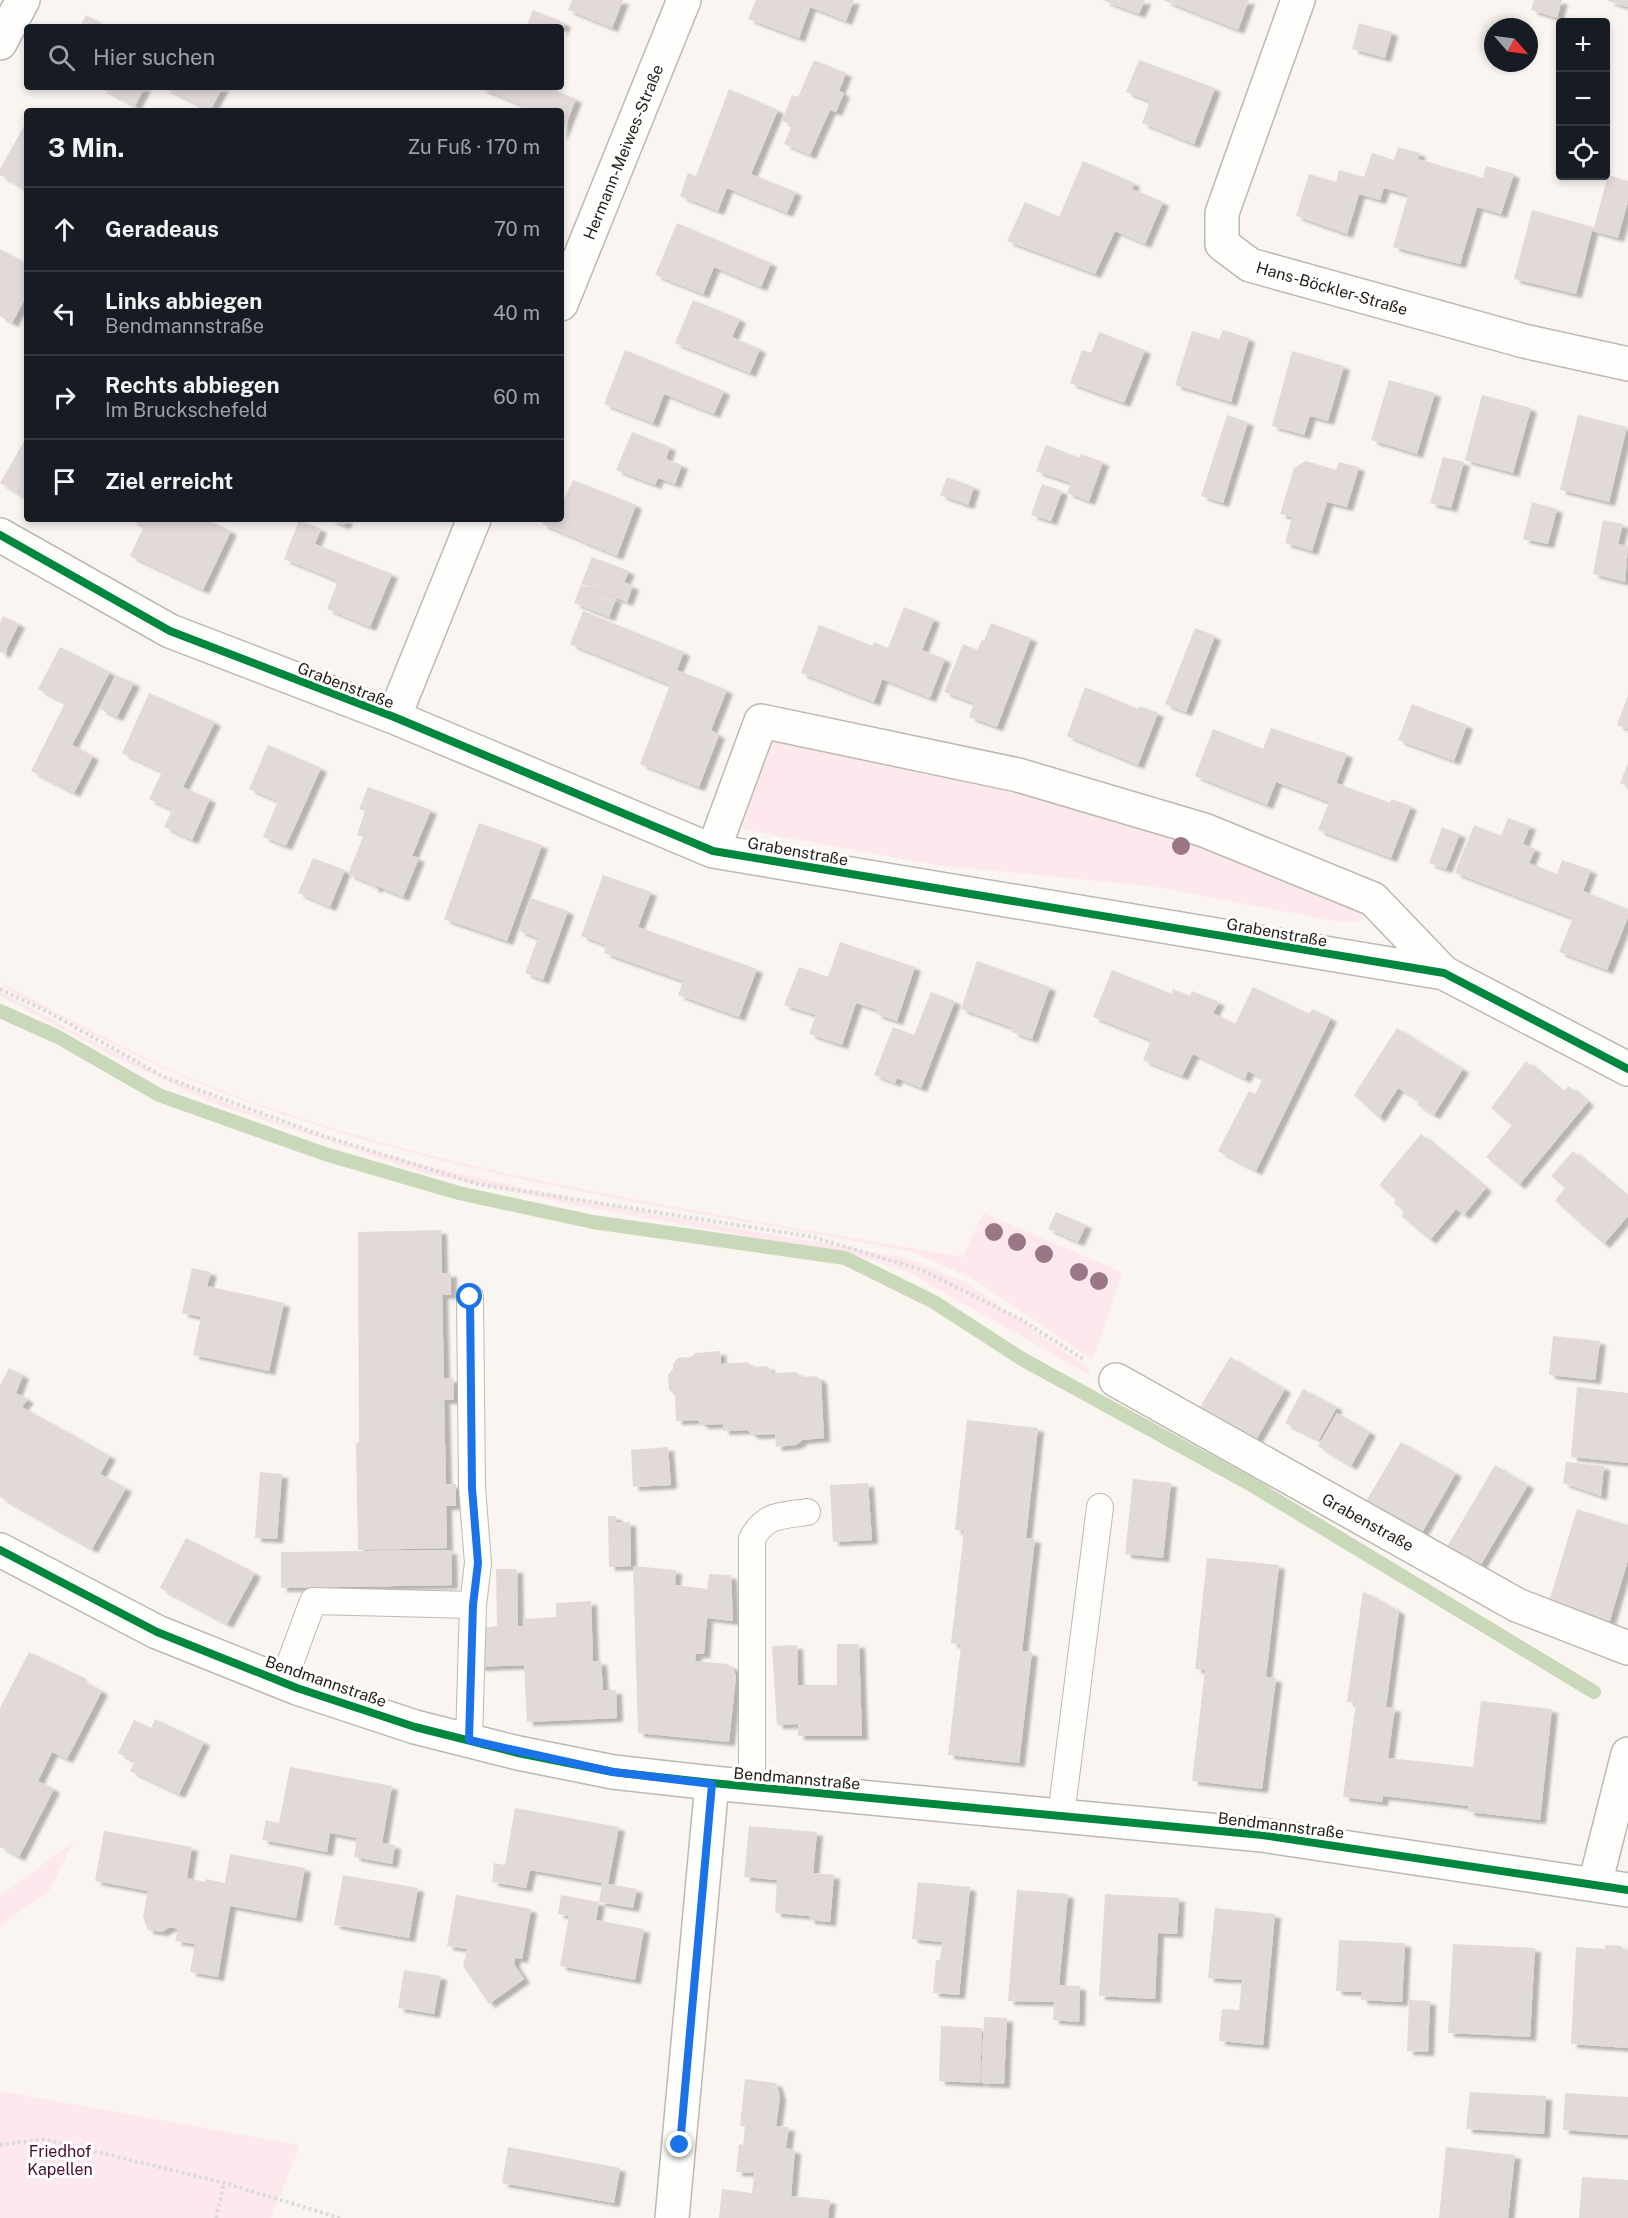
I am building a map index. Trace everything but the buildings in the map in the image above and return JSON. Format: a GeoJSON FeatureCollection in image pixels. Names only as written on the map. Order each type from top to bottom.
{"type":"FeatureCollection","features":[{"type":"Feature","properties":{"kind":"street"},"geometry":{"type":"LineString","coordinates":[[0,43],[23,0]]}},
{"type":"Feature","properties":{"kind":"street","name":"Hermann-Meiwes-Straße"},"geometry":{"type":"LineString","coordinates":[[564,297],[684,0]]}},
{"type":"Feature","properties":{"kind":"street","name":"Hans-Böckler-Straße"},"geometry":{"type":"LineString","coordinates":[[1298,0],[1222,213],[1222,244],[1250,265],[1524,341],[1628,364]]}},
{"type":"Feature","properties":{"kind":"street"},"geometry":{"type":"LineString","coordinates":[[394,717],[473,522]]}},
{"type":"Feature","properties":{"kind":"street","name":"Grabenstraße"},"geometry":{"type":"LineString","coordinates":[[0,535],[170,631],[394,717],[713,851],[1444,974],[1628,1069]]}},
{"type":"Feature","properties":{"kind":"street","name":"Grabenstraße"},"geometry":{"type":"LineString","coordinates":[[713,851],[761,721],[1018,775],[1204,830],[1373,899],[1444,974]]}},
{"type":"Feature","properties":{"kind":"street","name":"Grabenstraße"},"geometry":{"type":"LineString","coordinates":[[1116,1380],[1517,1605],[1628,1648]]}},
{"type":"Feature","properties":{"kind":"street","name":"Bendmannstraße"},"geometry":{"type":"LineString","coordinates":[[0,1550],[157,1632],[283,1682],[415,1726],[613,1772],[712,1784],[1262,1835],[1628,1890]]}},
{"type":"Feature","properties":{"kind":"street"},"geometry":{"type":"LineString","coordinates":[[1595,1884],[1628,1754]]}},
{"type":"Feature","properties":{"kind":"street"},"geometry":{"type":"LineString","coordinates":[[672,2218],[712,1784]]}},
{"type":"Feature","properties":{"kind":"lane"},"geometry":{"type":"LineString","coordinates":[[469,1740],[473,1605],[478,1563],[472,1488],[470,1297]]}},
{"type":"Feature","properties":{"kind":"lane"},"geometry":{"type":"LineString","coordinates":[[1061,1816],[1100,1507]]}},
{"type":"Feature","properties":{"kind":"lane"},"geometry":{"type":"LineString","coordinates":[[752,1787],[752,1539],[759,1525],[775,1517],[807,1512]]}},
{"type":"Feature","properties":{"kind":"lane"},"geometry":{"type":"LineString","coordinates":[[283,1682],[313,1602],[473,1605]]}},
{"type":"Feature","properties":{"kind":"path"},"geometry":{"type":"LineString","coordinates":[[0,989],[48,1012],[164,1077],[320,1135],[478,1184],[813,1237],[922,1270],[1020,1319],[1116,1380]]}},
{"type":"Feature","properties":{"kind":"path"},"geometry":{"type":"LineString","coordinates":[[0,2145],[45,2139],[224,2182],[340,2218]]}},
{"type":"Feature","properties":{"kind":"path"},"geometry":{"type":"LineString","coordinates":[[216,2218],[224,2182]]}},
{"type":"Feature","properties":{"kind":"green space"},"geometry":{"type":"Polygon","coordinates":[[[772,740],[1082,805],[1286,878],[1370,912],[1363,920],[1344,923],[1156,887],[935,865],[746,830],[740,822],[766,747],[772,740]]]}},
{"type":"Feature","properties":{"kind":"green space"},"geometry":{"type":"Polygon","coordinates":[[[0,982],[107,1039],[190,1078],[308,1120],[400,1147],[586,1190],[963,1257],[983,1213],[1122,1272],[1093,1360],[972,1278],[909,1251],[590,1193],[484,1171],[379,1144],[276,1112],[176,1073],[36,1005],[0,982]]]}},
{"type":"Feature","properties":{"kind":"green space"},"geometry":{"type":"Polygon","coordinates":[[[0,991],[106,1048],[186,1087],[297,1128],[382,1154],[469,1176],[556,1194],[907,1258],[968,1284],[1090,1369],[1088,1374],[908,1272],[858,1256],[579,1206],[423,1173],[213,1103],[111,1055],[0,996],[0,991]]]}},
{"type":"Feature","properties":{"kind":"green space"},"geometry":{"type":"Polygon","coordinates":[[[74,1841],[50,1890],[0,1926],[0,1896],[74,1841]]]}},
{"type":"Feature","properties":{"kind":"green space","name":"Friedhof Kapellen"},"geometry":{"type":"Polygon","coordinates":[[[0,2091],[300,2145],[271,2218],[0,2218],[0,2091]]]}},
{"type":"Feature","properties":{"kind":"waterway"},"geometry":{"type":"LineString","coordinates":[[0,1011],[58,1037],[159,1095],[325,1154],[459,1193],[593,1222],[845,1258],[934,1302],[1022,1359],[1250,1484],[1594,1692]]}},
{"type":"Feature","properties":{"kind":"cycle path"},"geometry":{"type":"LineString","coordinates":[[0,535],[170,631],[394,717],[713,851],[1444,973],[1628,1069]]}},
{"type":"Feature","properties":{"kind":"cycle path"},"geometry":{"type":"LineString","coordinates":[[0,1550],[157,1632],[297,1688],[415,1727],[518,1753],[613,1772],[712,1783],[1262,1835],[1628,1890]]}},
{"type":"Feature","properties":{"kind":"route"},"geometry":{"type":"LineString","coordinates":[[470,1297],[472,1488],[478,1563],[473,1605],[469,1740],[518,1753],[613,1772],[712,1784],[680,2145]]}}]}
